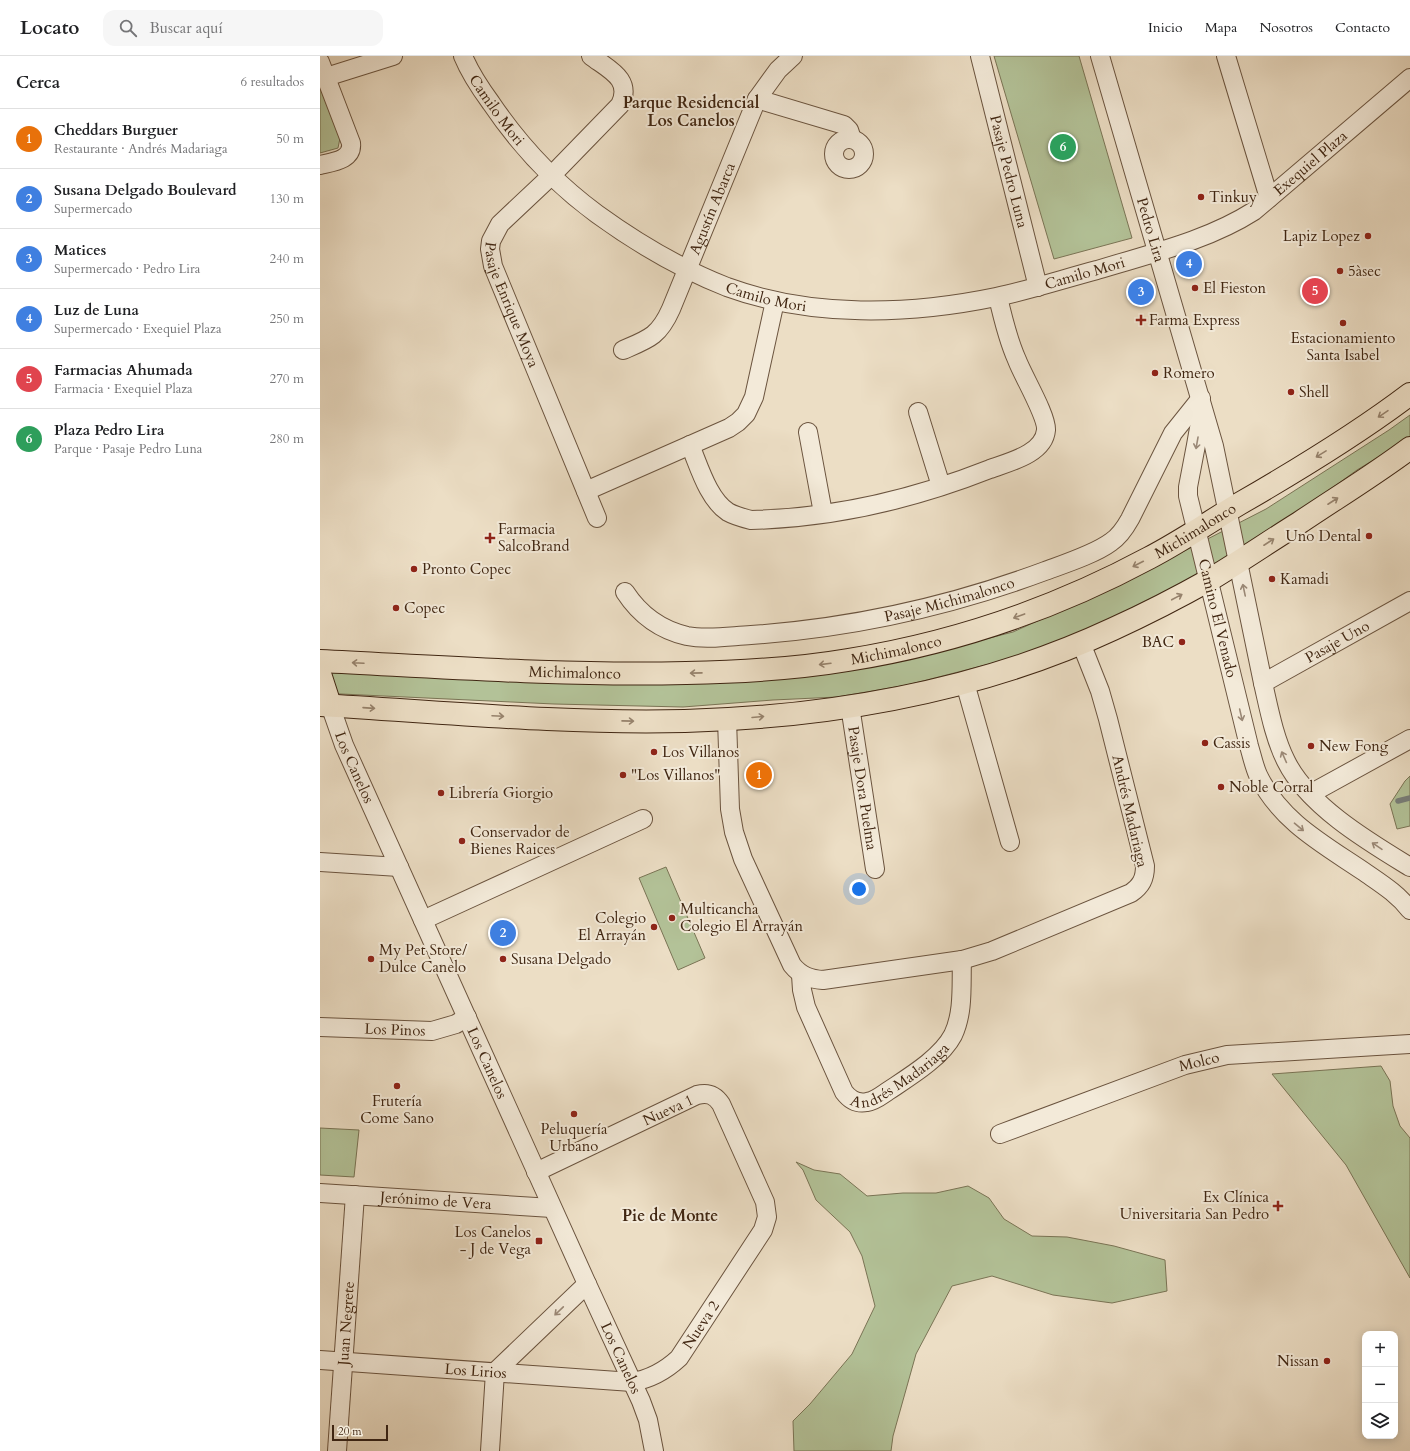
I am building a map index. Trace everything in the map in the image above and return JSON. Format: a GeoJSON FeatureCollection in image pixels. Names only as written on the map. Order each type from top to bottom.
{"type":"FeatureCollection","features":[{"type":"Feature","properties":{"kind":"main road","name":"Michimalonco"},"geometry":{"type":"LineString","coordinates":[[320,661],[566,674],[638,674],[801,667],[846,661],[942,641],[990,627],[1028,613],[1103,582],[1150,558],[1354,433],[1410,394]]}},
{"type":"Feature","properties":{"kind":"main road"},"geometry":{"type":"LineString","coordinates":[[325,705],[480,716],[557,719],[642,721],[727,719],[789,714],[889,700],[965,682],[1005,671],[1081,643],[1160,606],[1209,580],[1238,562],[1385,467],[1410,448]]}},
{"type":"Feature","properties":{"kind":"main road","name":"Los Canelos"},"geometry":{"type":"LineString","coordinates":[[320,674],[325,705]]}},
{"type":"Feature","properties":{"kind":"street"},"geometry":{"type":"LineString","coordinates":[[320,165],[347,156],[352,148],[323,69],[393,56]]}},
{"type":"Feature","properties":{"kind":"street","name":"Camilo Mori"},"geometry":{"type":"LineString","coordinates":[[463,56],[482,91],[517,140],[551,176],[579,201],[635,240],[688,269],[728,287],[775,301],[806,306],[870,310],[902,310],[933,307],[998,297],[1038,287],[1158,252]]}},
{"type":"Feature","properties":{"kind":"street","name":"Pasaje Enrique Moya"},"geometry":{"type":"LineString","coordinates":[[591,56],[618,76],[624,88],[620,104],[551,176],[500,224],[491,241],[490,250],[491,258],[597,518]]}},
{"type":"Feature","properties":{"kind":"street","name":"Agustín Abarca"},"geometry":{"type":"LineString","coordinates":[[623,350],[651,337],[659,330],[668,316],[757,99],[778,70],[793,56]]}},
{"type":"Feature","properties":{"kind":"street","name":"Pasaje Pedro Luna"},"geometry":{"type":"LineString","coordinates":[[980,56],[1038,287]]}},
{"type":"Feature","properties":{"kind":"street","name":"Pedro Lira"},"geometry":{"type":"LineString","coordinates":[[1100,56],[1201,401]]}},
{"type":"Feature","properties":{"kind":"street"},"geometry":{"type":"LineString","coordinates":[[1226,56],[1269,198]]}},
{"type":"Feature","properties":{"kind":"street","name":"Exequiel Plaza"},"geometry":{"type":"LineString","coordinates":[[1158,252],[1222,229],[1254,211],[1410,78]]}},
{"type":"Feature","properties":{"kind":"street"},"geometry":{"type":"LineString","coordinates":[[757,99],[844,125],[849,130],[852,139]]}},
{"type":"Feature","properties":{"kind":"street"},"geometry":{"type":"LineString","coordinates":[[690,446],[710,491],[718,503],[729,512],[751,520],[823,513],[887,501],[974,475],[1029,453],[1036,449],[1041,443],[1044,436],[1045,421],[1017,360],[1007,333],[998,297]]}},
{"type":"Feature","properties":{"kind":"street"},"geometry":{"type":"LineString","coordinates":[[586,491],[690,446],[729,428],[738,422],[750,406],[757,388],[775,301]]}},
{"type":"Feature","properties":{"kind":"street","name":"Camino El Venado"},"geometry":{"type":"LineString","coordinates":[[1201,401],[1214,446],[1271,717],[1282,752],[1292,773],[1310,794],[1332,814],[1379,848],[1410,867]]}},
{"type":"Feature","properties":{"kind":"street","name":"Camino El Venado"},"geometry":{"type":"LineString","coordinates":[[1201,401],[1196,445],[1188,487],[1190,507],[1249,746],[1258,775],[1266,789],[1288,818],[1302,830],[1387,888],[1410,910]]}},
{"type":"Feature","properties":{"kind":"street","name":"Pasaje Michimalonco"},"geometry":{"type":"LineString","coordinates":[[625,592],[633,604],[646,617],[674,632],[689,636],[726,636],[801,630],[874,619],[933,606],[1019,580],[1102,547],[1117,538],[1130,519],[1173,433],[1201,401]]}},
{"type":"Feature","properties":{"kind":"street"},"geometry":{"type":"LineString","coordinates":[[918,412],[941,486]]}},
{"type":"Feature","properties":{"kind":"street"},"geometry":{"type":"LineString","coordinates":[[808,432],[823,513]]}},
{"type":"Feature","properties":{"kind":"street","name":"Pasaje Uno"},"geometry":{"type":"LineString","coordinates":[[1264,682],[1410,601]]}},
{"type":"Feature","properties":{"kind":"street","name":"Andrés Madariaga"},"geometry":{"type":"LineString","coordinates":[[962,960],[960,1007],[952,1036],[940,1051],[919,1071],[874,1100],[863,1103],[852,1100],[844,1092],[806,1007],[802,990],[801,975],[815,979],[832,979],[962,960],[992,951],[1131,893],[1144,879],[1146,866],[1108,719],[1100,691],[1081,643]]}},
{"type":"Feature","properties":{"kind":"street"},"geometry":{"type":"LineString","coordinates":[[965,682],[1010,842]]}},
{"type":"Feature","properties":{"kind":"street","name":"Los Canelos"},"geometry":{"type":"LineString","coordinates":[[325,705],[632,1382],[648,1420],[654,1451]]}},
{"type":"Feature","properties":{"kind":"street","name":"Pasaje Dora Puelma"},"geometry":{"type":"LineString","coordinates":[[850,706],[875,869]]}},
{"type":"Feature","properties":{"kind":"street"},"geometry":{"type":"LineString","coordinates":[[727,719],[730,809],[734,832],[738,845],[792,965],[801,975]]}},
{"type":"Feature","properties":{"kind":"street"},"geometry":{"type":"LineString","coordinates":[[1310,794],[1410,739]]}},
{"type":"Feature","properties":{"kind":"street"},"geometry":{"type":"LineString","coordinates":[[423,920],[643,818]]}},
{"type":"Feature","properties":{"kind":"street"},"geometry":{"type":"LineString","coordinates":[[320,862],[399,867]]}},
{"type":"Feature","properties":{"kind":"street","name":"Los Pinos"},"geometry":{"type":"LineString","coordinates":[[320,1027],[432,1031],[456,1024],[466,1017]]}},
{"type":"Feature","properties":{"kind":"street","name":"Molco"},"geometry":{"type":"LineString","coordinates":[[1000,1134],[1185,1065],[1207,1059],[1227,1055],[1410,1044]]}},
{"type":"Feature","properties":{"kind":"street","name":"Nueva 1"},"geometry":{"type":"LineString","coordinates":[[536,1172],[697,1096],[708,1094],[714,1096],[721,1104],[765,1202],[767,1210],[766,1224],[752,1248]]}},
{"type":"Feature","properties":{"kind":"street","name":"Jerónimo de Vera"},"geometry":{"type":"LineString","coordinates":[[320,1193],[552,1208]]}},
{"type":"Feature","properties":{"kind":"street","name":"Juan Negrete"},"geometry":{"type":"LineString","coordinates":[[338,1451],[355,1195]]}},
{"type":"Feature","properties":{"kind":"street","name":"Nueva 2"},"geometry":{"type":"LineString","coordinates":[[632,1382],[653,1376],[672,1365],[679,1358],[752,1248]]}},
{"type":"Feature","properties":{"kind":"street"},"geometry":{"type":"LineString","coordinates":[[490,1451],[495,1372],[587,1284]]}},
{"type":"Feature","properties":{"kind":"street","name":"Los Lirios"},"geometry":{"type":"LineString","coordinates":[[320,1360],[632,1382]]}},
{"type":"Feature","properties":{"kind":"green space"},"geometry":{"type":"Polygon","coordinates":[[[994,56],[1079,56],[1132,238],[1054,259],[994,56]]]}},
{"type":"Feature","properties":{"kind":"green space"},"geometry":{"type":"Polygon","coordinates":[[[320,87],[340,138],[338,148],[320,153],[320,87]]]}},
{"type":"Feature","properties":{"kind":"green space"},"geometry":{"type":"Polygon","coordinates":[[[1410,415],[1410,436],[1408,439],[1357,470],[1270,533],[1117,620],[1017,657],[907,685],[837,697],[683,707],[554,704],[320,693],[320,670],[545,679],[950,648],[1013,632],[1077,603],[1266,509],[1410,415]]]}},
{"type":"Feature","properties":{"kind":"green space"},"geometry":{"type":"Polygon","coordinates":[[[1410,776],[1410,826],[1397,829],[1390,804],[1410,776]]]}},
{"type":"Feature","properties":{"kind":"green space","name":"Multicancha Colegio El Arrayán"},"geometry":{"type":"Polygon","coordinates":[[[666,867],[705,958],[678,970],[639,878],[666,867]]]}},
{"type":"Feature","properties":{"kind":"green space"},"geometry":{"type":"Polygon","coordinates":[[[1381,1066],[1390,1081],[1393,1106],[1400,1126],[1410,1138],[1410,1278],[1346,1165],[1272,1074],[1381,1066]]]}},
{"type":"Feature","properties":{"kind":"green space"},"geometry":{"type":"Polygon","coordinates":[[[320,1128],[359,1130],[354,1177],[320,1175],[320,1128]]]}},
{"type":"Feature","properties":{"kind":"green space"},"geometry":{"type":"Polygon","coordinates":[[[796,1162],[814,1170],[840,1174],[867,1196],[903,1193],[936,1193],[968,1186],[989,1198],[1004,1219],[1032,1236],[1067,1237],[1114,1246],[1165,1260],[1167,1291],[1112,1303],[1053,1295],[992,1276],[952,1286],[916,1354],[893,1436],[891,1451],[794,1451],[793,1421],[810,1404],[852,1354],[875,1306],[862,1256],[850,1232],[816,1200],[803,1170],[796,1162]]]}},
{"type":"Feature","properties":{"kind":"waterway"},"geometry":{"type":"LineString","coordinates":[[1398,801],[1410,798]]}},
{"type":"Feature","properties":{"kind":"place","name":"Plaza Pedro Lira"},"geometry":{"type":"Point","coordinates":[1063,147]}},
{"type":"Feature","properties":{"kind":"place","name":"Tinkuy"},"geometry":{"type":"Point","coordinates":[1201,197]}},
{"type":"Feature","properties":{"kind":"place","name":"Lapiz Lopez"},"geometry":{"type":"Point","coordinates":[1368,236]}},
{"type":"Feature","properties":{"kind":"place","name":"Luz de Luna"},"geometry":{"type":"Point","coordinates":[1189,264]}},
{"type":"Feature","properties":{"kind":"place","name":"5àsec"},"geometry":{"type":"Point","coordinates":[1340,271]}},
{"type":"Feature","properties":{"kind":"place","name":"El Fieston"},"geometry":{"type":"Point","coordinates":[1195,288]}},
{"type":"Feature","properties":{"kind":"place","name":"Farmacias Ahumada"},"geometry":{"type":"Point","coordinates":[1315,291]}},
{"type":"Feature","properties":{"kind":"place","name":"Matices"},"geometry":{"type":"Point","coordinates":[1141,292]}},
{"type":"Feature","properties":{"kind":"place","name":"Farma Express"},"geometry":{"type":"Point","coordinates":[1141,320]}},
{"type":"Feature","properties":{"kind":"place","name":"Estacionamiento Santa Isabel"},"geometry":{"type":"Point","coordinates":[1343,323]}},
{"type":"Feature","properties":{"kind":"place","name":"Romero"},"geometry":{"type":"Point","coordinates":[1155,373]}},
{"type":"Feature","properties":{"kind":"place","name":"Shell"},"geometry":{"type":"Point","coordinates":[1291,392]}},
{"type":"Feature","properties":{"kind":"place","name":"Uno Dental"},"geometry":{"type":"Point","coordinates":[1369,536]}},
{"type":"Feature","properties":{"kind":"place","name":"Farmacia SalcoBrand"},"geometry":{"type":"Point","coordinates":[490,538]}},
{"type":"Feature","properties":{"kind":"place","name":"Pronto Copec"},"geometry":{"type":"Point","coordinates":[414,569]}},
{"type":"Feature","properties":{"kind":"place","name":"Kamadi"},"geometry":{"type":"Point","coordinates":[1272,579]}},
{"type":"Feature","properties":{"kind":"place","name":"Copec"},"geometry":{"type":"Point","coordinates":[396,608]}},
{"type":"Feature","properties":{"kind":"place","name":"BAC"},"geometry":{"type":"Point","coordinates":[1182,642]}},
{"type":"Feature","properties":{"kind":"place","name":"Cassis"},"geometry":{"type":"Point","coordinates":[1205,743]}},
{"type":"Feature","properties":{"kind":"place","name":"New Fong"},"geometry":{"type":"Point","coordinates":[1311,746]}},
{"type":"Feature","properties":{"kind":"place","name":"Los Villanos"},"geometry":{"type":"Point","coordinates":[654,752]}},
{"type":"Feature","properties":{"kind":"place","name":"\"Los Villanos\""},"geometry":{"type":"Point","coordinates":[623,775]}},
{"type":"Feature","properties":{"kind":"place","name":"Cheddars Burguer"},"geometry":{"type":"Point","coordinates":[759,775]}},
{"type":"Feature","properties":{"kind":"place","name":"Noble Corral"},"geometry":{"type":"Point","coordinates":[1221,787]}},
{"type":"Feature","properties":{"kind":"place","name":"Librería Giorgio"},"geometry":{"type":"Point","coordinates":[441,793]}},
{"type":"Feature","properties":{"kind":"place","name":"Conservador de Bienes Raices"},"geometry":{"type":"Point","coordinates":[462,841]}},
{"type":"Feature","properties":{"kind":"place","name":"Multicancha Colegio El Arrayán"},"geometry":{"type":"Point","coordinates":[672,918]}},
{"type":"Feature","properties":{"kind":"place","name":"Colegio El Arrayán"},"geometry":{"type":"Point","coordinates":[654,927]}},
{"type":"Feature","properties":{"kind":"place","name":"Susana Delgado Boulevard"},"geometry":{"type":"Point","coordinates":[503,933]}},
{"type":"Feature","properties":{"kind":"place","name":"My Pet Store/ Dulce Canelo"},"geometry":{"type":"Point","coordinates":[371,959]}},
{"type":"Feature","properties":{"kind":"place","name":"Susana Delgado"},"geometry":{"type":"Point","coordinates":[503,959]}},
{"type":"Feature","properties":{"kind":"place","name":"Frutería Come Sano"},"geometry":{"type":"Point","coordinates":[397,1086]}},
{"type":"Feature","properties":{"kind":"place","name":"Peluquería Urbano"},"geometry":{"type":"Point","coordinates":[574,1114]}},
{"type":"Feature","properties":{"kind":"place","name":"Ex Clínica Universitaria San Pedro"},"geometry":{"type":"Point","coordinates":[1278,1206]}},
{"type":"Feature","properties":{"kind":"place","name":"Los Canelos - J de Vega"},"geometry":{"type":"Point","coordinates":[539,1241]}},
{"type":"Feature","properties":{"kind":"place","name":"Nissan"},"geometry":{"type":"Point","coordinates":[1327,1361]}},
{"type":"Feature","properties":{"kind":"district","name":"Parque Residencial Los Canelos"},"geometry":{"type":"Point","coordinates":[691,112]}},
{"type":"Feature","properties":{"kind":"district","name":"Pie de Monte"},"geometry":{"type":"Point","coordinates":[670,1216]}}]}
